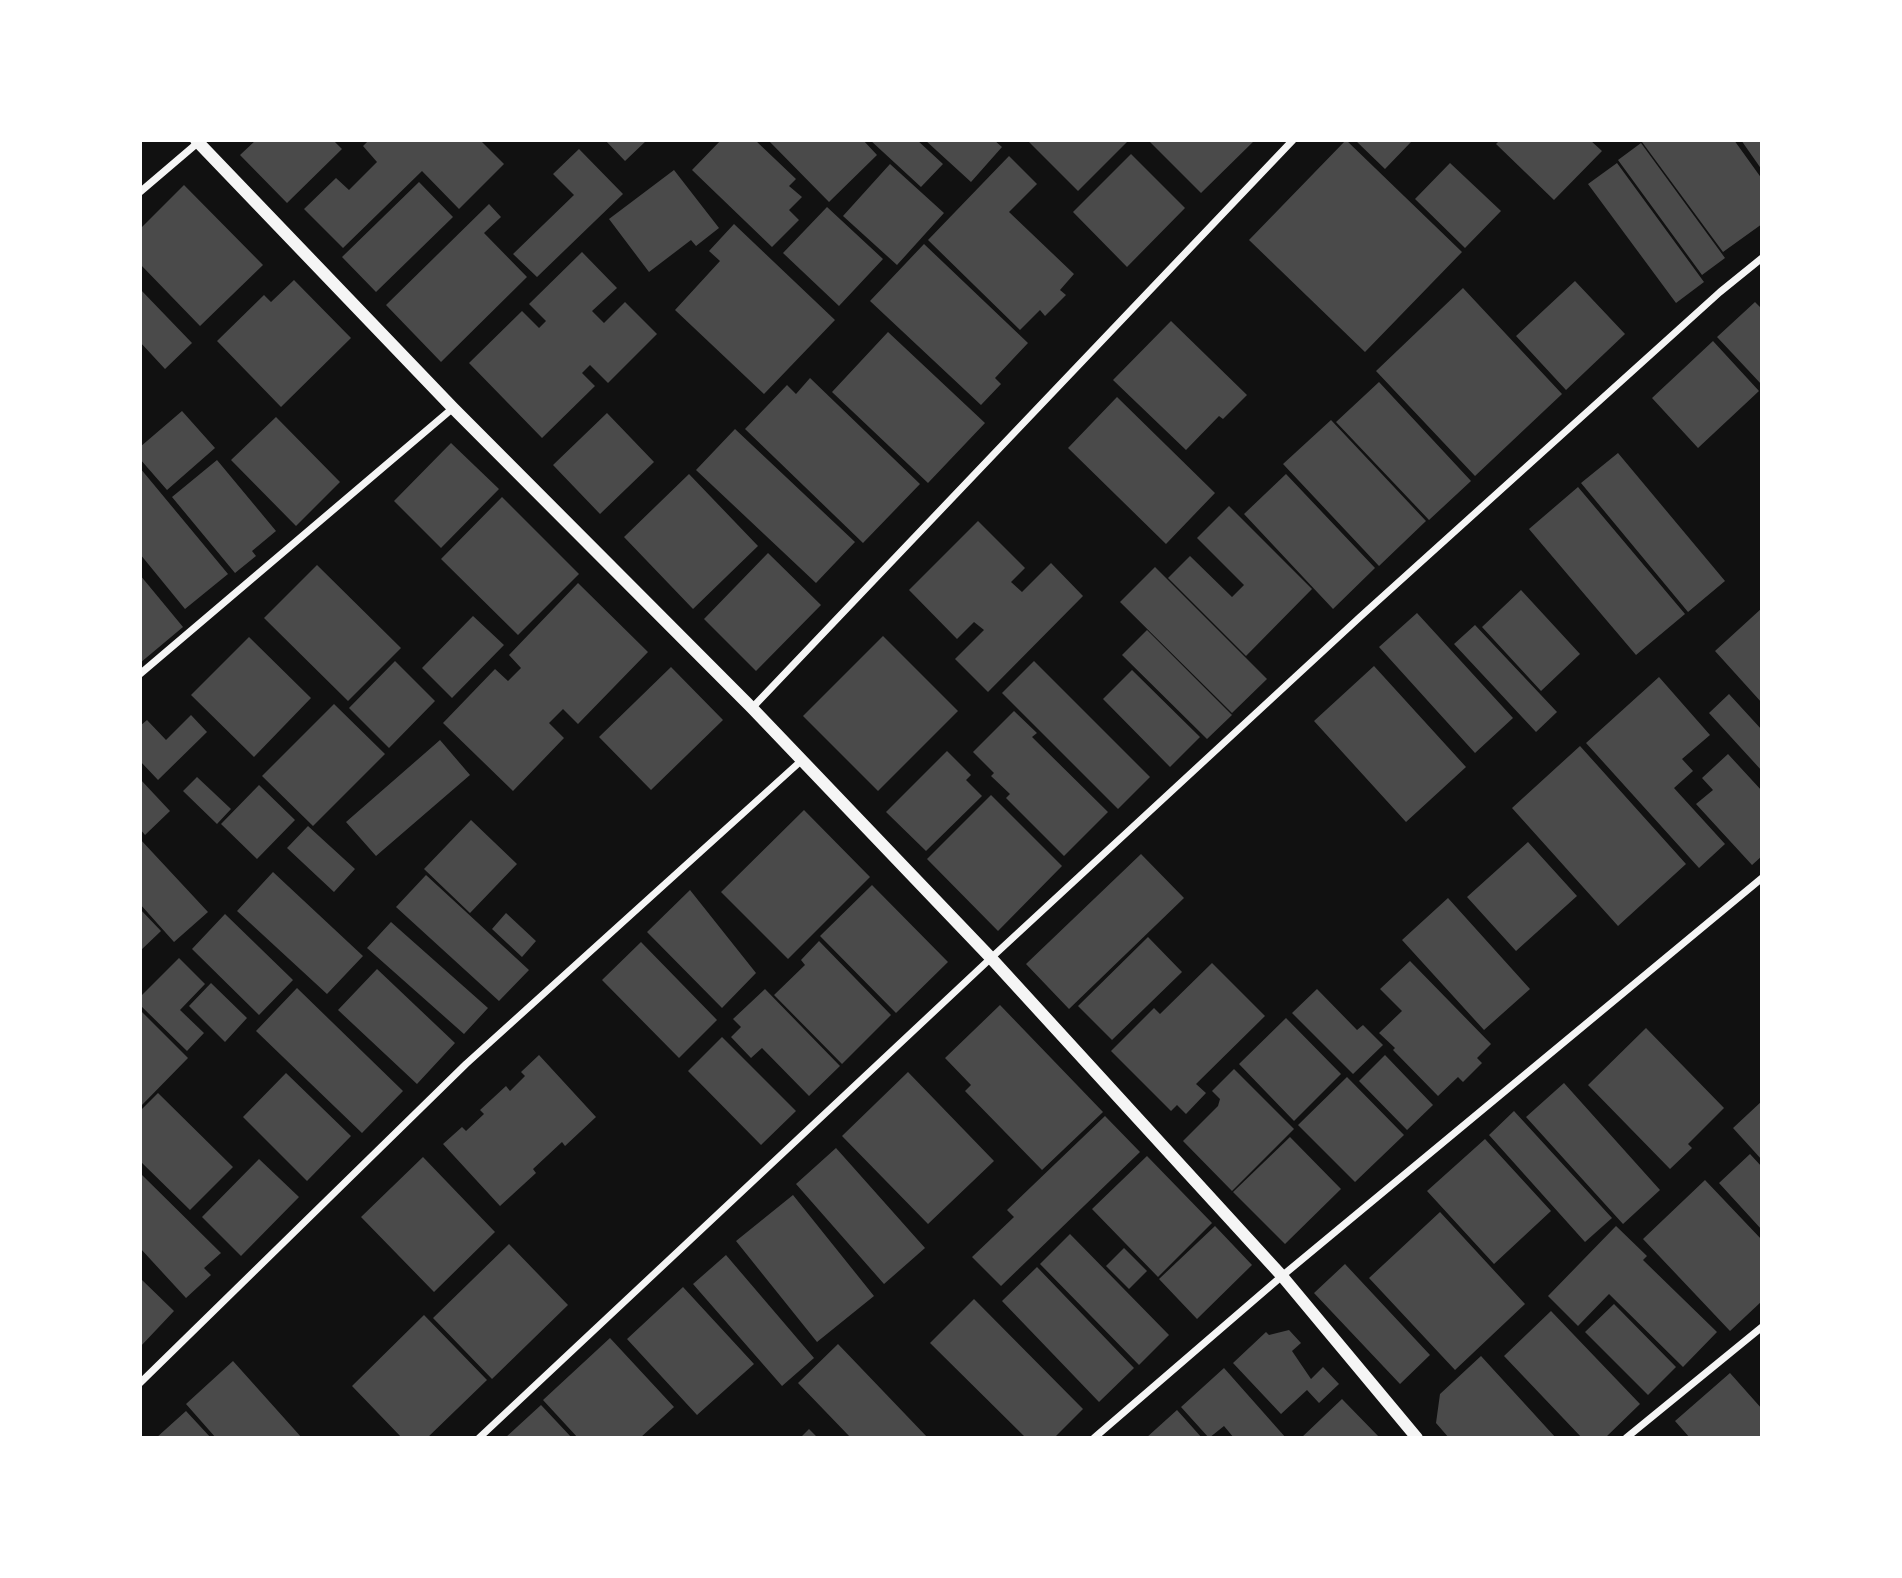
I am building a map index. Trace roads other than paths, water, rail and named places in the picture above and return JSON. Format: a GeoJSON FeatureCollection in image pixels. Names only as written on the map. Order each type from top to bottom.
{"type":"FeatureCollection","features":[{"type":"Feature","properties":{"kind":"street"},"geometry":{"type":"LineString","coordinates":[[752,708],[1293,140]]}},
{"type":"Feature","properties":{"kind":"street"},"geometry":{"type":"LineString","coordinates":[[140,192],[198,141],[453,408],[752,708],[991,958],[1282,1276],[1417,1438]]}},
{"type":"Feature","properties":{"kind":"street"},"geometry":{"type":"LineString","coordinates":[[479,1438],[1360,617],[1720,292],[1762,258]]}},
{"type":"Feature","properties":{"kind":"street"},"geometry":{"type":"LineString","coordinates":[[140,674],[453,408]]}},
{"type":"Feature","properties":{"kind":"street"},"geometry":{"type":"LineString","coordinates":[[140,1383],[466,1065],[802,760]]}},
{"type":"Feature","properties":{"kind":"street"},"geometry":{"type":"LineString","coordinates":[[1100,1436],[1282,1276],[1762,878]]}},
{"type":"Feature","properties":{"kind":"street"},"geometry":{"type":"LineString","coordinates":[[1626,1438],[1762,1327]]}}]}
